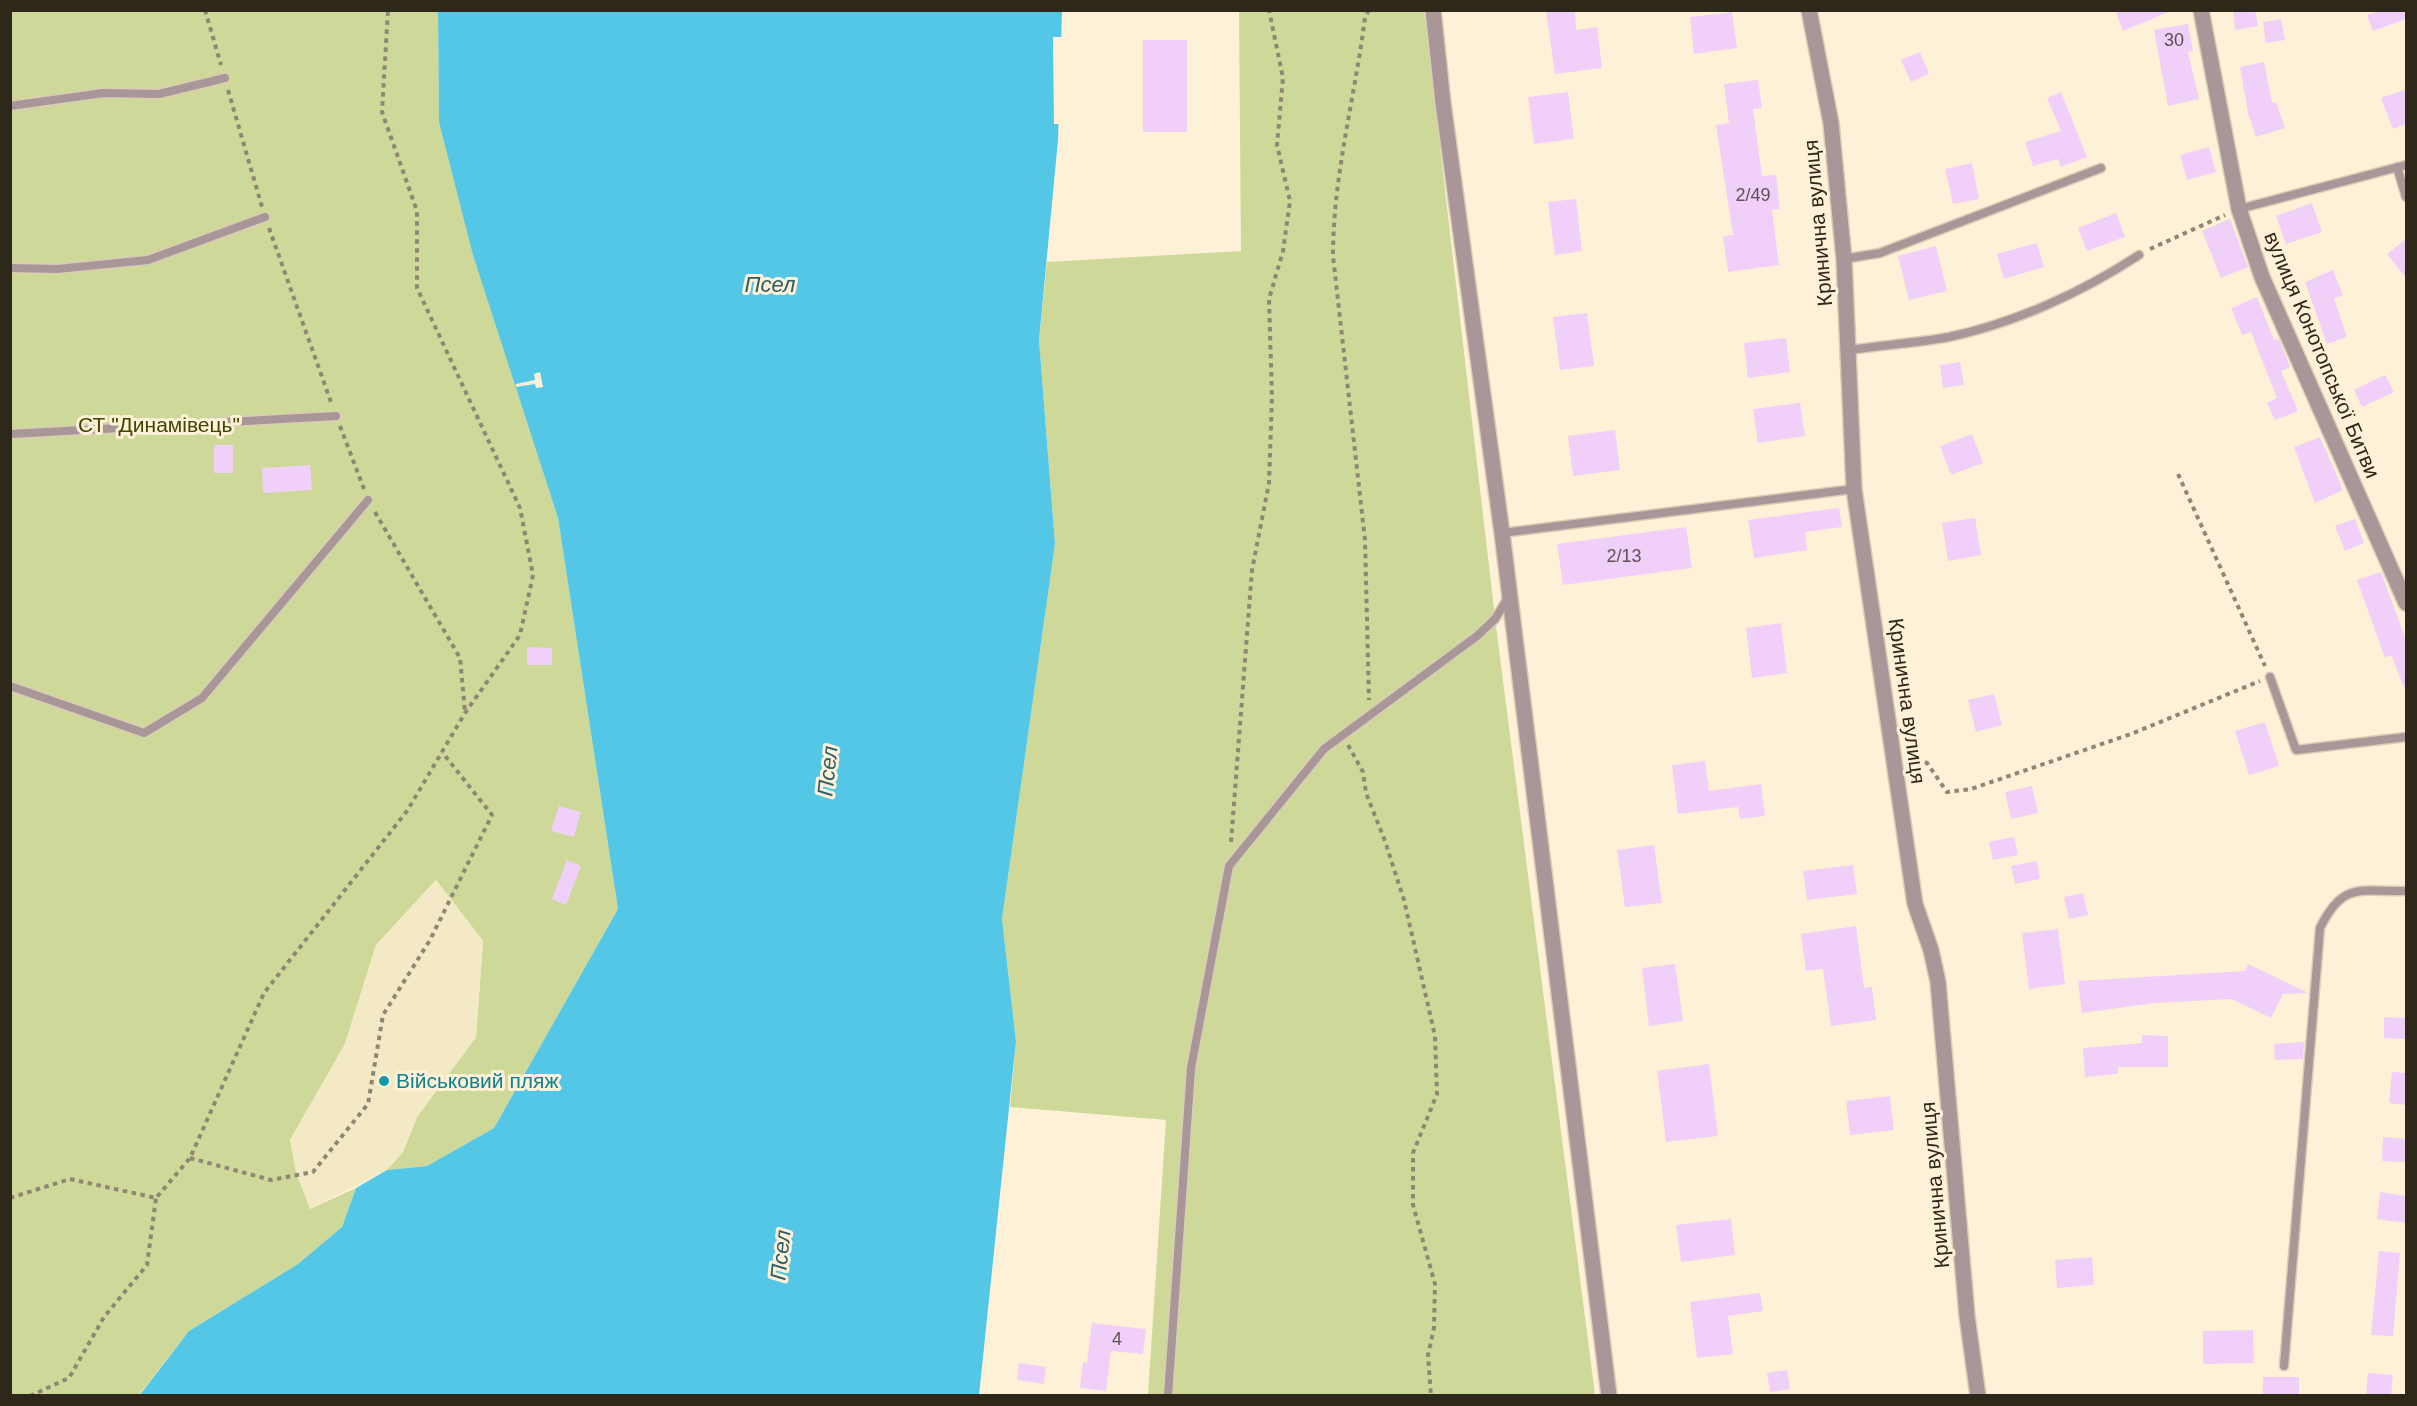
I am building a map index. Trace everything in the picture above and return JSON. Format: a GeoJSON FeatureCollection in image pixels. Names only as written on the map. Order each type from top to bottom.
{"type":"FeatureCollection","features":[{"type":"Feature","properties":{"kind":"street"},"geometry":{"type":"LineString","coordinates":[[1433,10],[1443,103],[1510,594],[1609,1395]]}},
{"type":"Feature","properties":{"kind":"street","name":"Кринична вулиця"},"geometry":{"type":"LineString","coordinates":[[1809,10],[1831,123],[1844,259],[1854,489],[1915,904],[1931,950],[1938,982],[1966,1316],[1978,1395]]}},
{"type":"Feature","properties":{"kind":"street","name":"вулиця Конотопської Битви"},"geometry":{"type":"LineString","coordinates":[[2201,10],[2239,208],[2262,277],[2406,603]]}},
{"type":"Feature","properties":{"kind":"lane"},"geometry":{"type":"LineString","coordinates":[[10,106],[103,93],[159,94],[225,78]]}},
{"type":"Feature","properties":{"kind":"lane"},"geometry":{"type":"LineString","coordinates":[[2239,208],[2406,165]]}},
{"type":"Feature","properties":{"kind":"lane"},"geometry":{"type":"LineString","coordinates":[[2397,167],[2406,197]]}},
{"type":"Feature","properties":{"kind":"lane"},"geometry":{"type":"LineString","coordinates":[[1844,259],[1880,253],[2101,168]]}},
{"type":"Feature","properties":{"kind":"lane"},"geometry":{"type":"LineString","coordinates":[[10,268],[57,270],[148,260],[266,217]]}},
{"type":"Feature","properties":{"kind":"lane"},"geometry":{"type":"LineString","coordinates":[[1849,350],[1950,336],[2026,314],[2115,271],[2139,255]]}},
{"type":"Feature","properties":{"kind":"lane"},"geometry":{"type":"LineString","coordinates":[[10,434],[336,416]]}},
{"type":"Feature","properties":{"kind":"lane"},"geometry":{"type":"LineString","coordinates":[[1502,533],[1854,489]]}},
{"type":"Feature","properties":{"kind":"lane"},"geometry":{"type":"LineString","coordinates":[[10,686],[144,733],[202,698],[368,500]]}},
{"type":"Feature","properties":{"kind":"lane"},"geometry":{"type":"LineString","coordinates":[[1168,1395],[1191,1068],[1228,866],[1324,749],[1341,734],[1477,636],[1495,619],[1510,594]]}},
{"type":"Feature","properties":{"kind":"lane"},"geometry":{"type":"LineString","coordinates":[[2270,677],[2296,750],[2406,737]]}},
{"type":"Feature","properties":{"kind":"lane"},"geometry":{"type":"LineString","coordinates":[[2284,1366],[2320,928],[2331,906],[2350,892],[2406,891]]}},
{"type":"Feature","properties":{"kind":"path"},"geometry":{"type":"LineString","coordinates":[[205,10],[266,217],[336,416],[368,500],[460,658],[465,713]]}},
{"type":"Feature","properties":{"kind":"path"},"geometry":{"type":"LineString","coordinates":[[30,1395],[69,1378],[104,1317],[147,1265],[156,1198],[190,1158],[264,993],[407,812],[465,713],[520,635],[533,575],[520,508],[417,288],[417,211],[382,112],[388,10]]}},
{"type":"Feature","properties":{"kind":"path"},"geometry":{"type":"LineString","coordinates":[[1228,866],[1252,570],[1269,483],[1272,397],[1269,299],[1283,251],[1290,201],[1276,145],[1283,78],[1269,10]]}},
{"type":"Feature","properties":{"kind":"path"},"geometry":{"type":"LineString","coordinates":[[1369,10],[1365,17],[1358,78],[1340,160],[1333,217],[1333,256],[1365,540],[1369,716]]}},
{"type":"Feature","properties":{"kind":"path"},"geometry":{"type":"LineString","coordinates":[[2139,255],[2239,208]]}},
{"type":"Feature","properties":{"kind":"path"},"geometry":{"type":"LineString","coordinates":[[1895,756],[1913,756],[1927,763],[1947,792],[1971,789],[2131,734],[2270,677],[2178,474]]}},
{"type":"Feature","properties":{"kind":"path"},"geometry":{"type":"LineString","coordinates":[[1341,734],[1363,772],[1366,793],[1385,841],[1404,900],[1435,1036],[1437,1094],[1413,1153],[1412,1177],[1413,1205],[1435,1284],[1434,1328],[1428,1356],[1431,1395]]}},
{"type":"Feature","properties":{"kind":"path"},"geometry":{"type":"LineString","coordinates":[[190,1158],[271,1180],[313,1172],[368,1104],[383,1015],[430,940],[492,815],[442,752]]}},
{"type":"Feature","properties":{"kind":"path"},"geometry":{"type":"LineString","coordinates":[[10,1198],[70,1179],[156,1198]]}},
{"type":"Feature","properties":{"kind":"green space","name":"СТ \"Динамівець\""},"geometry":{"type":"Polygon","coordinates":[[[10,11],[438,11],[439,122],[516,387],[558,518],[618,909],[494,1128],[427,1166],[387,1170],[403,1152],[417,1117],[476,1037],[483,941],[436,880],[376,945],[345,1044],[290,1140],[310,1209],[356,1188],[342,1227],[298,1264],[189,1331],[139,1395],[11,1395],[10,11]]]}},
{"type":"Feature","properties":{"kind":"green space"},"geometry":{"type":"Polygon","coordinates":[[[1239,11],[1424,11],[1497,634],[1595,1395],[1148,1395],[1166,1120],[1010,1107],[1016,1041],[1002,919],[1055,544],[1039,340],[1047,262],[1241,251],[1239,11]]]}},
{"type":"Feature","properties":{"kind":"sand","name":"Військовий пляж"},"geometry":{"type":"Polygon","coordinates":[[[436,880],[483,941],[476,1037],[417,1117],[403,1152],[387,1170],[310,1209],[296,1173],[290,1140],[345,1044],[376,945],[436,880]]]}},
{"type":"Feature","properties":{"kind":"water","name":"Псел"},"geometry":{"type":"Polygon","coordinates":[[[438,11],[1062,11],[1058,140],[1039,340],[1055,544],[1002,919],[1016,1041],[979,1395],[139,1396],[189,1331],[298,1264],[342,1227],[356,1188],[387,1170],[427,1166],[494,1128],[618,909],[558,518],[473,255],[439,122],[438,11]]]}},
{"type":"Feature","properties":{"kind":"pier"},"geometry":{"type":"Polygon","coordinates":[[[1053,37],[1065,37],[1062,124],[1054,124],[1053,37]]]}},
{"type":"Feature","properties":{"kind":"pier"},"geometry":{"type":"Polygon","coordinates":[[[540,372],[543,387],[536,388],[535,384],[516,387],[516,384],[535,380],[534,374],[540,372]]]}},
{"type":"Feature","properties":{"kind":"building"},"geometry":{"type":"Polygon","coordinates":[[[1546,10],[1575,10],[1576,30],[1597,27],[1602,68],[1555,74],[1546,10]]]}},
{"type":"Feature","properties":{"kind":"building"},"geometry":{"type":"Polygon","coordinates":[[[2115,10],[2171,10],[2171,11],[2123,31],[2115,10]]]}},
{"type":"Feature","properties":{"kind":"building"},"geometry":{"type":"Polygon","coordinates":[[[2233,10],[2255,10],[2258,26],[2235,30],[2233,10]]]}},
{"type":"Feature","properties":{"kind":"building"},"geometry":{"type":"Polygon","coordinates":[[[2381,10],[2406,10],[2406,19],[2373,31],[2367,15],[2381,10]]]}},
{"type":"Feature","properties":{"kind":"building"},"geometry":{"type":"Polygon","coordinates":[[[1732,12],[1737,48],[1694,54],[1690,17],[1732,12]]]}},
{"type":"Feature","properties":{"kind":"building"},"geometry":{"type":"Polygon","coordinates":[[[2281,19],[2285,40],[2266,43],[2263,22],[2281,19]]]}},
{"type":"Feature","properties":{"kind":"building"},"geometry":{"type":"Polygon","coordinates":[[[2188,24],[2193,51],[2188,52],[2199,99],[2168,106],[2154,30],[2188,24]]]}},
{"type":"Feature","properties":{"kind":"building"},"geometry":{"type":"Polygon","coordinates":[[[1143,40],[1187,40],[1187,132],[1143,132],[1143,40]]]}},
{"type":"Feature","properties":{"kind":"building"},"geometry":{"type":"Polygon","coordinates":[[[1920,52],[1929,74],[1911,82],[1901,60],[1920,52]]]}},
{"type":"Feature","properties":{"kind":"building"},"geometry":{"type":"Polygon","coordinates":[[[2264,62],[2272,103],[2276,102],[2285,128],[2256,137],[2248,113],[2240,67],[2264,62]]]}},
{"type":"Feature","properties":{"kind":"building"},"geometry":{"type":"Polygon","coordinates":[[[1758,80],[1762,108],[1753,109],[1762,176],[1776,175],[1780,209],[1772,210],[1779,265],[1728,272],[1723,236],[1733,235],[1716,125],[1729,123],[1724,84],[1758,80]]]}},
{"type":"Feature","properties":{"kind":"building"},"geometry":{"type":"Polygon","coordinates":[[[2406,89],[2406,124],[2393,129],[2381,98],[2406,89]]]}},
{"type":"Feature","properties":{"kind":"building"},"geometry":{"type":"Polygon","coordinates":[[[1568,92],[1574,139],[1534,144],[1528,97],[1568,92]]]}},
{"type":"Feature","properties":{"kind":"building"},"geometry":{"type":"Polygon","coordinates":[[[2061,92],[2087,157],[2061,167],[2058,159],[2033,166],[2025,142],[2061,131],[2047,98],[2061,92]]]}},
{"type":"Feature","properties":{"kind":"building"},"geometry":{"type":"Polygon","coordinates":[[[2209,147],[2216,172],[2187,180],[2180,155],[2209,147]]]}},
{"type":"Feature","properties":{"kind":"building"},"geometry":{"type":"Polygon","coordinates":[[[1972,163],[1979,199],[1953,204],[1945,169],[1972,163]]]}},
{"type":"Feature","properties":{"kind":"building"},"geometry":{"type":"Polygon","coordinates":[[[1576,199],[1582,251],[1555,255],[1548,202],[1576,199]]]}},
{"type":"Feature","properties":{"kind":"building"},"geometry":{"type":"Polygon","coordinates":[[[2312,203],[2322,232],[2286,244],[2276,216],[2312,203]]]}},
{"type":"Feature","properties":{"kind":"building"},"geometry":{"type":"Polygon","coordinates":[[[2116,213],[2125,237],[2087,251],[2078,228],[2116,213]]]}},
{"type":"Feature","properties":{"kind":"building"},"geometry":{"type":"Polygon","coordinates":[[[2230,219],[2248,267],[2221,278],[2202,231],[2230,219]]]}},
{"type":"Feature","properties":{"kind":"building"},"geometry":{"type":"Polygon","coordinates":[[[2406,239],[2406,278],[2387,254],[2406,239]]]}},
{"type":"Feature","properties":{"kind":"building"},"geometry":{"type":"Polygon","coordinates":[[[2037,243],[2044,267],[2004,279],[1997,254],[2037,243]]]}},
{"type":"Feature","properties":{"kind":"building"},"geometry":{"type":"Polygon","coordinates":[[[1936,246],[1947,291],[1909,300],[1898,256],[1936,246]]]}},
{"type":"Feature","properties":{"kind":"building"},"geometry":{"type":"Polygon","coordinates":[[[2333,270],[2343,295],[2334,299],[2347,337],[2327,344],[2305,282],[2333,270]]]}},
{"type":"Feature","properties":{"kind":"building"},"geometry":{"type":"Polygon","coordinates":[[[2257,297],[2274,340],[2279,339],[2290,367],[2281,371],[2298,411],[2275,420],[2267,403],[2277,398],[2251,332],[2242,335],[2231,308],[2257,297]]]}},
{"type":"Feature","properties":{"kind":"building"},"geometry":{"type":"Polygon","coordinates":[[[1587,313],[1594,366],[1560,370],[1553,317],[1587,313]]]}},
{"type":"Feature","properties":{"kind":"building"},"geometry":{"type":"Polygon","coordinates":[[[1786,338],[1790,372],[1748,378],[1744,343],[1786,338]]]}},
{"type":"Feature","properties":{"kind":"building"},"geometry":{"type":"Polygon","coordinates":[[[1960,362],[1964,385],[1943,388],[1940,365],[1960,362]]]}},
{"type":"Feature","properties":{"kind":"building"},"geometry":{"type":"Polygon","coordinates":[[[2385,375],[2394,392],[2362,407],[2354,390],[2385,375]]]}},
{"type":"Feature","properties":{"kind":"building"},"geometry":{"type":"Polygon","coordinates":[[[1800,403],[1805,436],[1758,443],[1753,409],[1800,403]]]}},
{"type":"Feature","properties":{"kind":"building"},"geometry":{"type":"Polygon","coordinates":[[[1615,430],[1620,470],[1573,476],[1568,436],[1615,430]]]}},
{"type":"Feature","properties":{"kind":"building"},"geometry":{"type":"Polygon","coordinates":[[[1972,434],[1983,463],[1951,475],[1940,446],[1972,434]]]}},
{"type":"Feature","properties":{"kind":"building"},"geometry":{"type":"Polygon","coordinates":[[[2320,437],[2343,490],[2315,503],[2294,447],[2320,437]]]}},
{"type":"Feature","properties":{"kind":"building"},"geometry":{"type":"Polygon","coordinates":[[[214,445],[233,445],[233,473],[214,473],[214,445]]]}},
{"type":"Feature","properties":{"kind":"building"},"geometry":{"type":"Polygon","coordinates":[[[310,465],[312,490],[263,493],[262,468],[310,465]]]}},
{"type":"Feature","properties":{"kind":"building"},"geometry":{"type":"Polygon","coordinates":[[[1839,508],[1842,527],[1805,532],[1807,550],[1754,558],[1748,520],[1839,508]]]}},
{"type":"Feature","properties":{"kind":"building"},"geometry":{"type":"Polygon","coordinates":[[[1975,518],[1981,555],[1948,561],[1942,523],[1975,518]]]}},
{"type":"Feature","properties":{"kind":"building"},"geometry":{"type":"Polygon","coordinates":[[[2355,519],[2364,543],[2345,551],[2335,526],[2355,519]]]}},
{"type":"Feature","properties":{"kind":"building"},"geometry":{"type":"Polygon","coordinates":[[[1686,527],[1692,568],[1563,585],[1557,544],[1686,527]]]}},
{"type":"Feature","properties":{"kind":"building"},"geometry":{"type":"Polygon","coordinates":[[[2381,572],[2406,640],[2406,692],[2391,655],[2385,658],[2357,580],[2381,572]]]}},
{"type":"Feature","properties":{"kind":"building"},"geometry":{"type":"Polygon","coordinates":[[[1781,623],[1787,673],[1752,678],[1746,628],[1781,623]]]}},
{"type":"Feature","properties":{"kind":"building"},"geometry":{"type":"Polygon","coordinates":[[[527,647],[552,648],[552,665],[527,665],[527,647]]]}},
{"type":"Feature","properties":{"kind":"building"},"geometry":{"type":"Polygon","coordinates":[[[1994,694],[2002,725],[1976,732],[1968,700],[1994,694]]]}},
{"type":"Feature","properties":{"kind":"building"},"geometry":{"type":"Polygon","coordinates":[[[2265,722],[2279,766],[2249,775],[2235,731],[2265,722]]]}},
{"type":"Feature","properties":{"kind":"building"},"geometry":{"type":"Polygon","coordinates":[[[1705,761],[1709,791],[1761,784],[1765,816],[1740,819],[1738,807],[1678,814],[1672,765],[1705,761]]]}},
{"type":"Feature","properties":{"kind":"building"},"geometry":{"type":"Polygon","coordinates":[[[2032,786],[2038,813],[2011,819],[2005,792],[2032,786]]]}},
{"type":"Feature","properties":{"kind":"building"},"geometry":{"type":"Polygon","coordinates":[[[559,806],[581,812],[574,837],[551,831],[559,806]]]}},
{"type":"Feature","properties":{"kind":"building"},"geometry":{"type":"Polygon","coordinates":[[[2014,837],[2018,855],[1993,860],[1989,842],[2014,837]]]}},
{"type":"Feature","properties":{"kind":"building"},"geometry":{"type":"Polygon","coordinates":[[[1654,845],[1662,903],[1625,907],[1617,850],[1654,845]]]}},
{"type":"Feature","properties":{"kind":"building"},"geometry":{"type":"Polygon","coordinates":[[[567,860],[581,866],[566,905],[552,899],[567,860]]]}},
{"type":"Feature","properties":{"kind":"building"},"geometry":{"type":"Polygon","coordinates":[[[2037,861],[2040,879],[2015,884],[2011,866],[2037,861]]]}},
{"type":"Feature","properties":{"kind":"building"},"geometry":{"type":"Polygon","coordinates":[[[1853,865],[1857,894],[1807,900],[1803,871],[1853,865]]]}},
{"type":"Feature","properties":{"kind":"building"},"geometry":{"type":"Polygon","coordinates":[[[2083,893],[2088,915],[2069,919],[2064,897],[2083,893]]]}},
{"type":"Feature","properties":{"kind":"building"},"geometry":{"type":"Polygon","coordinates":[[[1856,926],[1864,988],[1872,987],[1876,1020],[1831,1026],[1823,969],[1806,971],[1801,934],[1856,926]]]}},
{"type":"Feature","properties":{"kind":"building"},"geometry":{"type":"Polygon","coordinates":[[[2058,929],[2065,984],[2029,989],[2022,933],[2058,929]]]}},
{"type":"Feature","properties":{"kind":"building"},"geometry":{"type":"Polygon","coordinates":[[[1675,964],[1683,1021],[1649,1026],[1642,968],[1675,964]]]}},
{"type":"Feature","properties":{"kind":"building"},"geometry":{"type":"Polygon","coordinates":[[[2248,964],[2308,993],[2283,994],[2271,1018],[2232,999],[2154,1003],[2082,1013],[2078,981],[2245,971],[2248,964]]]}},
{"type":"Feature","properties":{"kind":"building"},"geometry":{"type":"Polygon","coordinates":[[[2384,1017],[2406,1018],[2406,1039],[2384,1038],[2384,1017]]]}},
{"type":"Feature","properties":{"kind":"building"},"geometry":{"type":"Polygon","coordinates":[[[2142,1035],[2168,1036],[2168,1067],[2118,1067],[2118,1074],[2085,1077],[2083,1048],[2142,1043],[2142,1035]]]}},
{"type":"Feature","properties":{"kind":"building"},"geometry":{"type":"Polygon","coordinates":[[[2304,1042],[2303,1059],[2275,1060],[2274,1044],[2304,1042]]]}},
{"type":"Feature","properties":{"kind":"building"},"geometry":{"type":"Polygon","coordinates":[[[1709,1064],[1718,1136],[1666,1142],[1657,1071],[1709,1064]]]}},
{"type":"Feature","properties":{"kind":"building"},"geometry":{"type":"Polygon","coordinates":[[[2392,1072],[2406,1073],[2406,1105],[2389,1103],[2392,1072]]]}},
{"type":"Feature","properties":{"kind":"building"},"geometry":{"type":"Polygon","coordinates":[[[1890,1096],[1894,1130],[1850,1135],[1846,1101],[1890,1096]]]}},
{"type":"Feature","properties":{"kind":"building"},"geometry":{"type":"Polygon","coordinates":[[[2383,1137],[2406,1139],[2405,1162],[2382,1161],[2383,1137]]]}},
{"type":"Feature","properties":{"kind":"building"},"geometry":{"type":"Polygon","coordinates":[[[2380,1192],[2406,1196],[2406,1223],[2377,1219],[2380,1192]]]}},
{"type":"Feature","properties":{"kind":"building"},"geometry":{"type":"Polygon","coordinates":[[[1731,1219],[1735,1255],[1681,1262],[1676,1225],[1731,1219]]]}},
{"type":"Feature","properties":{"kind":"building"},"geometry":{"type":"Polygon","coordinates":[[[2379,1251],[2400,1253],[2393,1336],[2371,1335],[2379,1251]]]}},
{"type":"Feature","properties":{"kind":"building"},"geometry":{"type":"Polygon","coordinates":[[[2092,1257],[2094,1285],[2057,1288],[2055,1260],[2092,1257]]]}},
{"type":"Feature","properties":{"kind":"building"},"geometry":{"type":"Polygon","coordinates":[[[1760,1293],[1763,1311],[1728,1316],[1733,1354],[1697,1358],[1690,1302],[1760,1293]]]}},
{"type":"Feature","properties":{"kind":"building"},"geometry":{"type":"Polygon","coordinates":[[[1092,1323],[1146,1329],[1143,1354],[1111,1351],[1106,1391],[1080,1388],[1083,1362],[1087,1363],[1092,1323]]]}},
{"type":"Feature","properties":{"kind":"building"},"geometry":{"type":"Polygon","coordinates":[[[2253,1330],[2254,1363],[2203,1364],[2203,1331],[2253,1330]]]}},
{"type":"Feature","properties":{"kind":"building"},"geometry":{"type":"Polygon","coordinates":[[[1019,1363],[1046,1367],[1044,1384],[1017,1380],[1019,1363]]]}},
{"type":"Feature","properties":{"kind":"building"},"geometry":{"type":"Polygon","coordinates":[[[1787,1370],[1790,1389],[1770,1392],[1767,1373],[1787,1370]]]}},
{"type":"Feature","properties":{"kind":"building"},"geometry":{"type":"Polygon","coordinates":[[[2368,1373],[2393,1375],[2391,1395],[2366,1395],[2368,1373]]]}},
{"type":"Feature","properties":{"kind":"building"},"geometry":{"type":"Polygon","coordinates":[[[2263,1377],[2299,1377],[2299,1395],[2263,1395],[2263,1377]]]}},
{"type":"Feature","properties":{"kind":"place","name":"Військовий пляж"},"geometry":{"type":"Point","coordinates":[384,1081]}}]}
